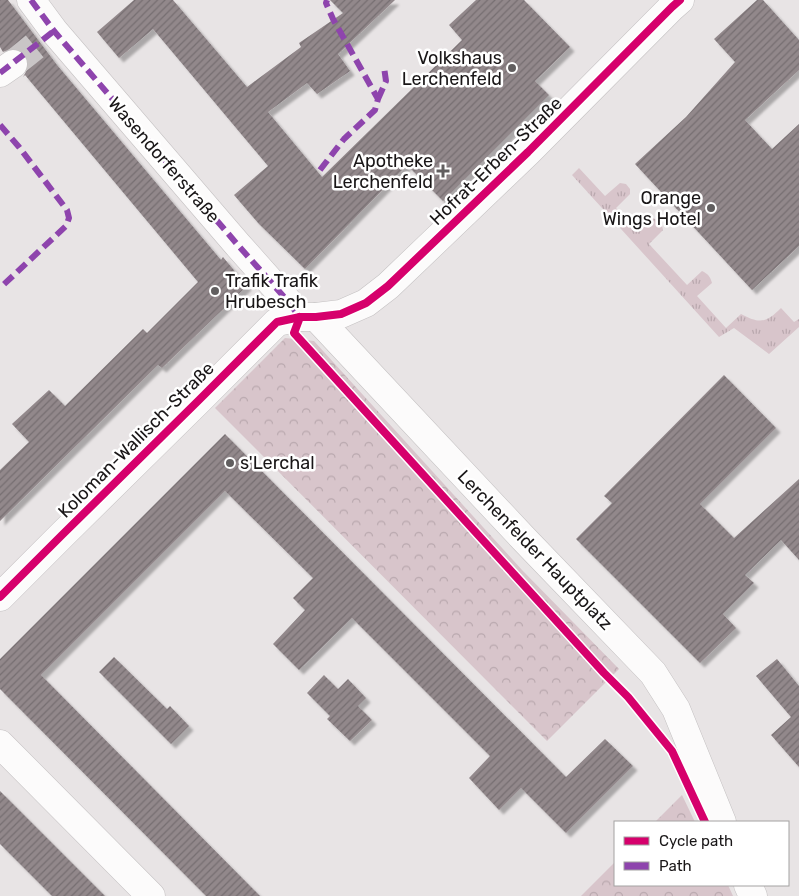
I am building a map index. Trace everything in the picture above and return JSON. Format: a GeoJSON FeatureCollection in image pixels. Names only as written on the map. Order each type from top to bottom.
{"type":"FeatureCollection","features":[{"type":"Feature","properties":{"kind":"street","name":"Wasendorferstraße"},"geometry":{"type":"LineString","coordinates":[[31,0],[47,37],[285,298],[308,317]]}},
{"type":"Feature","properties":{"kind":"street","name":"Hofrat-Erben-Straße"},"geometry":{"type":"LineString","coordinates":[[308,317],[341,314],[366,303],[388,286],[528,152],[680,0]]}},
{"type":"Feature","properties":{"kind":"street","name":"Koloman-Wallisch-Straße"},"geometry":{"type":"LineString","coordinates":[[0,598],[277,322],[308,317]]}},
{"type":"Feature","properties":{"kind":"street","name":"Lerchenfelder Hauptplatz"},"geometry":{"type":"LineString","coordinates":[[308,317],[653,673],[676,709],[722,821]]}},
{"type":"Feature","properties":{"kind":"street"},"geometry":{"type":"LineString","coordinates":[[0,744],[151,896]]}},
{"type":"Feature","properties":{"kind":"green space"},"geometry":{"type":"Polygon","coordinates":[[[579,168],[605,196],[620,183],[626,184],[630,189],[630,194],[616,208],[638,232],[652,218],[660,222],[663,230],[649,244],[687,285],[702,271],[706,273],[712,283],[697,296],[726,328],[741,314],[753,319],[762,320],[771,317],[781,308],[794,322],[799,319],[799,327],[769,354],[734,328],[719,337],[572,175],[579,168]]]}},
{"type":"Feature","properties":{"kind":"green space"},"geometry":{"type":"Polygon","coordinates":[[[285,338],[314,341],[522,570],[619,669],[547,741],[215,408],[285,338]]]}},
{"type":"Feature","properties":{"kind":"green space"},"geometry":{"type":"Polygon","coordinates":[[[682,795],[695,821],[656,821],[682,795]]]}},
{"type":"Feature","properties":{"kind":"green space"},"geometry":{"type":"Polygon","coordinates":[[[614,863],[614,886],[728,886],[733,896],[581,896],[614,863]]]}},
{"type":"Feature","properties":{"kind":"building"},"geometry":{"type":"Polygon","coordinates":[[[0,0],[8,0],[57,65],[221,260],[223,257],[247,286],[162,368],[158,365],[0,521],[0,470],[29,442],[12,424],[49,390],[65,406],[143,329],[147,333],[198,282],[25,75],[23,77],[29,63],[26,55],[20,50],[12,48],[3,52],[0,47],[0,0]]]}},
{"type":"Feature","properties":{"kind":"building"},"geometry":{"type":"Polygon","coordinates":[[[134,0],[173,0],[247,87],[301,47],[299,43],[343,13],[330,0],[395,0],[338,54],[350,71],[317,94],[307,83],[268,112],[322,177],[462,40],[449,25],[476,0],[524,0],[570,47],[535,81],[549,95],[443,201],[407,165],[305,269],[259,224],[234,195],[268,166],[153,29],[119,58],[97,32],[134,0]]]}},
{"type":"Feature","properties":{"kind":"building","name":"Orange Wings Hotel"},"geometry":{"type":"Polygon","coordinates":[[[757,0],[763,0],[799,40],[799,70],[745,120],[772,149],[799,124],[799,246],[752,290],[635,164],[686,117],[735,62],[714,39],[757,0]]]}},
{"type":"Feature","properties":{"kind":"building"},"geometry":{"type":"Polygon","coordinates":[[[724,375],[776,428],[700,504],[734,538],[799,479],[799,560],[781,540],[745,575],[754,583],[723,614],[736,628],[700,663],[576,539],[612,503],[604,496],[724,375]]]}},
{"type":"Feature","properties":{"kind":"building"},"geometry":{"type":"Polygon","coordinates":[[[225,434],[566,777],[605,739],[633,766],[566,833],[521,788],[499,810],[469,778],[490,756],[352,618],[299,670],[273,644],[305,610],[293,598],[313,578],[225,491],[41,675],[260,896],[206,896],[0,689],[0,659],[225,434]]]}},
{"type":"Feature","properties":{"kind":"building"},"geometry":{"type":"Polygon","coordinates":[[[114,657],[167,709],[170,706],[189,726],[171,744],[99,672],[114,657]]]}},
{"type":"Feature","properties":{"kind":"building"},"geometry":{"type":"Polygon","coordinates":[[[777,659],[799,686],[799,767],[771,735],[791,717],[756,676],[777,659]]]}},
{"type":"Feature","properties":{"kind":"building"},"geometry":{"type":"Polygon","coordinates":[[[324,675],[338,689],[348,679],[366,698],[358,706],[372,720],[350,741],[327,719],[330,716],[307,693],[324,675]]]}},
{"type":"Feature","properties":{"kind":"building"},"geometry":{"type":"Polygon","coordinates":[[[0,791],[105,896],[52,896],[0,844],[0,791]]]}},
{"type":"Feature","properties":{"kind":"tunnel"},"geometry":{"type":"LineString","coordinates":[[13,64],[40,42]]}},
{"type":"Feature","properties":{"kind":"marked path"},"geometry":{"type":"LineString","coordinates":[[31,0],[54,31],[300,317]]}},
{"type":"Feature","properties":{"kind":"marked path"},"geometry":{"type":"LineString","coordinates":[[320,170],[344,139],[375,110],[378,99],[333,19],[326,3],[327,0]]}},
{"type":"Feature","properties":{"kind":"marked path"},"geometry":{"type":"LineString","coordinates":[[0,73],[54,31]]}},
{"type":"Feature","properties":{"kind":"marked path"},"geometry":{"type":"LineString","coordinates":[[378,99],[386,81],[384,67]]}},
{"type":"Feature","properties":{"kind":"marked path"},"geometry":{"type":"LineString","coordinates":[[0,125],[67,210],[69,218],[66,226],[0,288]]}},
{"type":"Feature","properties":{"kind":"cycle path"},"geometry":{"type":"LineString","coordinates":[[0,597],[277,322],[300,317],[341,314],[366,303],[388,286],[528,152],[680,0]]}},
{"type":"Feature","properties":{"kind":"cycle path"},"geometry":{"type":"LineString","coordinates":[[300,317],[294,333],[628,697],[672,751],[705,821]]}},
{"type":"Feature","properties":{"kind":"place","name":"Volkshaus Lerchenfeld"},"geometry":{"type":"Point","coordinates":[512,68]}},
{"type":"Feature","properties":{"kind":"place","name":"Apotheke Lerchenfeld"},"geometry":{"type":"Point","coordinates":[443,171]}},
{"type":"Feature","properties":{"kind":"place","name":"Orange Wings Hotel"},"geometry":{"type":"Point","coordinates":[711,208]}},
{"type":"Feature","properties":{"kind":"place","name":"Trafik Trafik Hrubesch"},"geometry":{"type":"Point","coordinates":[215,291]}},
{"type":"Feature","properties":{"kind":"place","name":"s'Lerchal"},"geometry":{"type":"Point","coordinates":[230,463]}}]}
